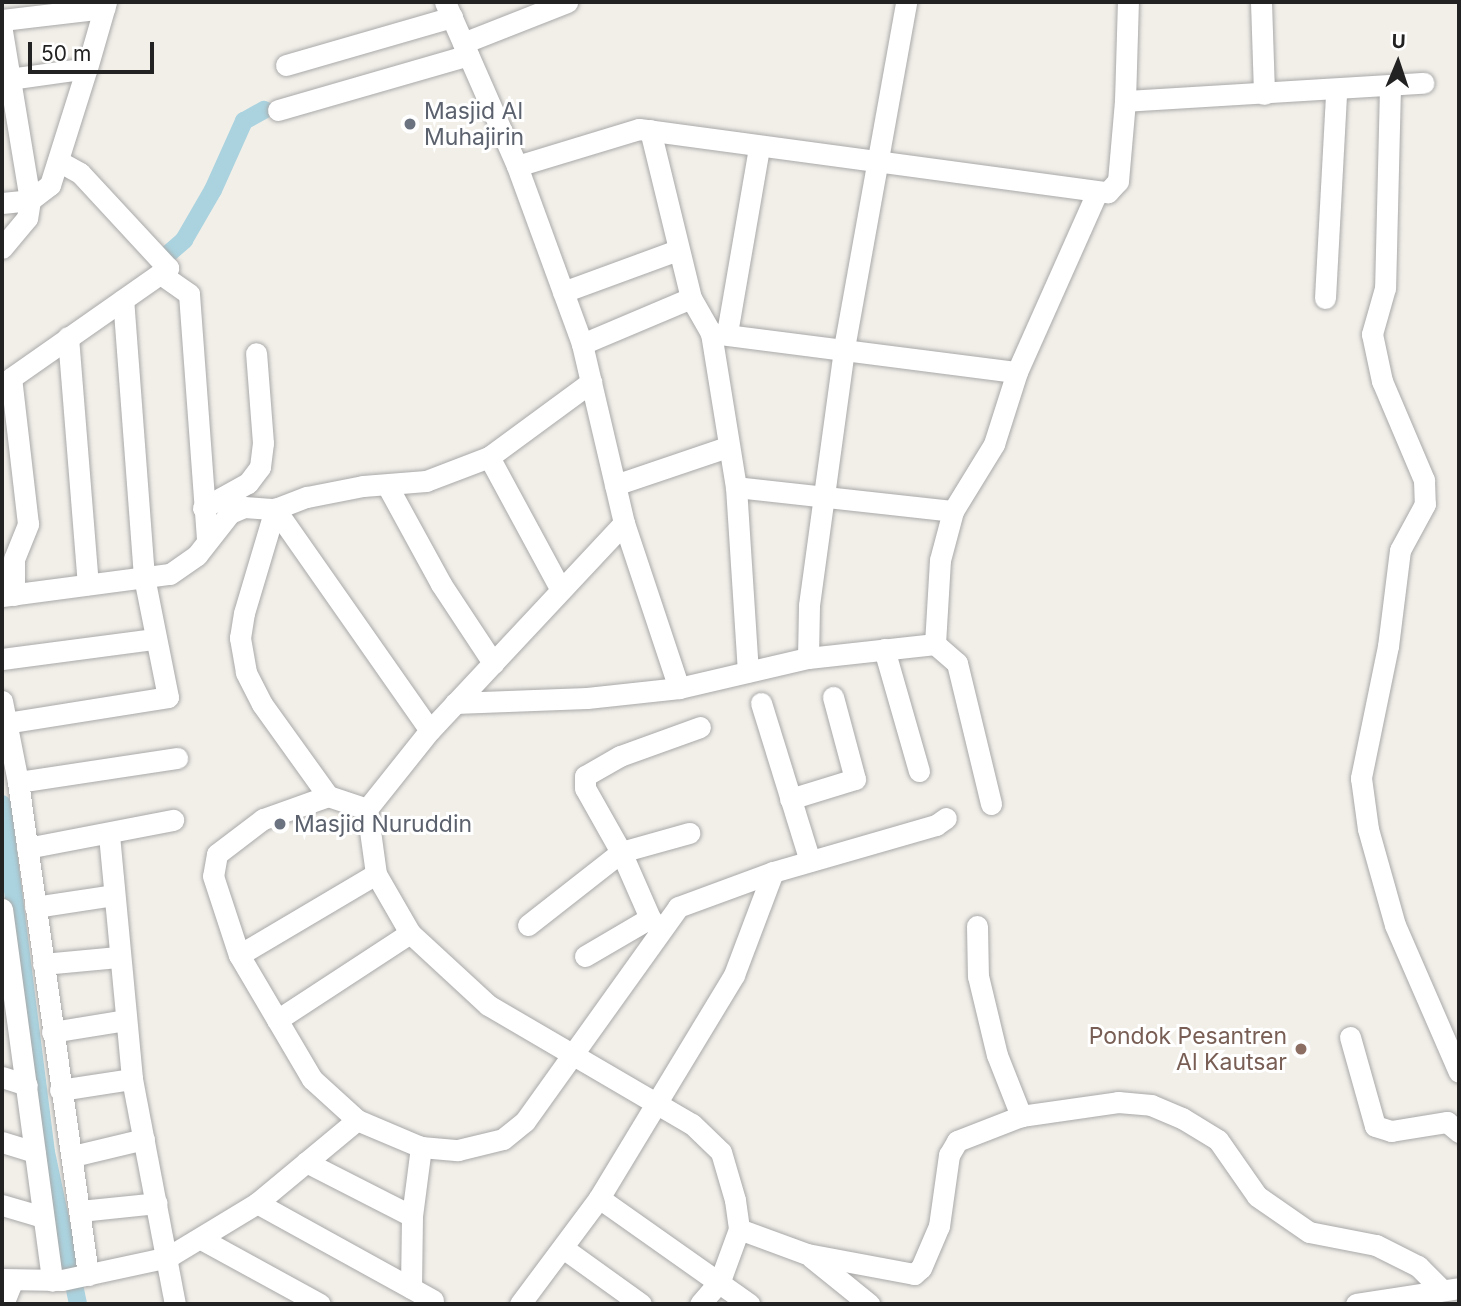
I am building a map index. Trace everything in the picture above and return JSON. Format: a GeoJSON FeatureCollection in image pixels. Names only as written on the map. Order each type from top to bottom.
{"type":"FeatureCollection","features":[{"type":"Feature","properties":{"kind":"street"},"geometry":{"type":"LineString","coordinates":[[278,110],[465,49],[567,2]]}},
{"type":"Feature","properties":{"kind":"street"},"geometry":{"type":"LineString","coordinates":[[808,658],[809,605],[844,348],[875,163],[906,2]]}},
{"type":"Feature","properties":{"kind":"street"},"geometry":{"type":"LineString","coordinates":[[517,166],[639,129],[1097,192],[1114,189],[1118,181],[1125,101],[1128,2]]}},
{"type":"Feature","properties":{"kind":"street"},"geometry":{"type":"LineString","coordinates":[[1261,2],[1264,94]]}},
{"type":"Feature","properties":{"kind":"street"},"geometry":{"type":"LineString","coordinates":[[2,20],[105,5],[47,189],[30,200],[2,203]]}},
{"type":"Feature","properties":{"kind":"street"},"geometry":{"type":"LineString","coordinates":[[286,65],[449,9],[517,166],[582,344],[624,523],[679,688]]}},
{"type":"Feature","properties":{"kind":"street"},"geometry":{"type":"LineString","coordinates":[[2,31],[11,140],[30,200],[27,218],[2,248]]}},
{"type":"Feature","properties":{"kind":"street"},"geometry":{"type":"LineString","coordinates":[[6,79],[87,68]]}},
{"type":"Feature","properties":{"kind":"street"},"geometry":{"type":"LineString","coordinates":[[1125,101],[1336,92],[1423,83]]}},
{"type":"Feature","properties":{"kind":"street"},"geometry":{"type":"LineString","coordinates":[[1390,87],[1385,288],[1372,334],[1382,382],[1424,480],[1425,504],[1400,550],[1388,646],[1361,778],[1368,829],[1395,925],[1459,1072]]}},
{"type":"Feature","properties":{"kind":"street"},"geometry":{"type":"LineString","coordinates":[[1325,298],[1336,92]]}},
{"type":"Feature","properties":{"kind":"street"},"geometry":{"type":"LineString","coordinates":[[650,131],[691,298],[719,333],[1017,372]]}},
{"type":"Feature","properties":{"kind":"street"},"geometry":{"type":"LineString","coordinates":[[748,672],[736,488],[727,447],[719,333],[759,147]]}},
{"type":"Feature","properties":{"kind":"street"},"geometry":{"type":"LineString","coordinates":[[58,161],[80,173],[167,262],[168,271],[68,337],[10,382],[28,524],[14,559],[8,596],[88,583],[163,576],[184,567],[235,510],[275,509],[307,497],[363,486],[388,487],[426,481],[488,457],[591,382]]}},
{"type":"Feature","properties":{"kind":"street"},"geometry":{"type":"LineString","coordinates":[[935,644],[940,560],[953,511],[994,444],[1017,372],[1097,192]]}},
{"type":"Feature","properties":{"kind":"street"},"geometry":{"type":"LineString","coordinates":[[563,292],[678,250]]}},
{"type":"Feature","properties":{"kind":"street"},"geometry":{"type":"LineString","coordinates":[[162,275],[189,294],[207,541]]}},
{"type":"Feature","properties":{"kind":"street"},"geometry":{"type":"LineString","coordinates":[[582,344],[691,298]]}},
{"type":"Feature","properties":{"kind":"street"},"geometry":{"type":"LineString","coordinates":[[6,723],[168,697],[153,639],[144,577],[123,300]]}},
{"type":"Feature","properties":{"kind":"street"},"geometry":{"type":"LineString","coordinates":[[68,337],[88,583]]}},
{"type":"Feature","properties":{"kind":"street"},"geometry":{"type":"LineString","coordinates":[[203,508],[248,483],[260,467],[263,443],[256,353]]}},
{"type":"Feature","properties":{"kind":"street"},"geometry":{"type":"LineString","coordinates":[[615,485],[727,447]]}},
{"type":"Feature","properties":{"kind":"street"},"geometry":{"type":"LineString","coordinates":[[488,457],[561,590]]}},
{"type":"Feature","properties":{"kind":"street"},"geometry":{"type":"LineString","coordinates":[[388,487],[441,584],[493,663]]}},
{"type":"Feature","properties":{"kind":"street"},"geometry":{"type":"LineString","coordinates":[[736,488],[953,511]]}},
{"type":"Feature","properties":{"kind":"street"},"geometry":{"type":"LineString","coordinates":[[275,509],[430,730]]}},
{"type":"Feature","properties":{"kind":"street"},"geometry":{"type":"LineString","coordinates":[[275,509],[244,613],[240,638],[243,659],[262,704],[328,796],[367,809]]}},
{"type":"Feature","properties":{"kind":"street"},"geometry":{"type":"LineString","coordinates":[[624,523],[430,730],[367,809],[376,874],[410,933],[488,1005],[570,1056],[692,1124],[721,1152],[736,1200],[739,1229],[720,1281],[700,1304]]}},
{"type":"Feature","properties":{"kind":"street"},"geometry":{"type":"LineString","coordinates":[[2,659],[153,639]]}},
{"type":"Feature","properties":{"kind":"street"},"geometry":{"type":"LineString","coordinates":[[455,703],[679,688],[808,658],[935,644],[957,663],[991,804]]}},
{"type":"Feature","properties":{"kind":"street"},"geometry":{"type":"LineString","coordinates":[[884,649],[919,771]]}},
{"type":"Feature","properties":{"kind":"street"},"geometry":{"type":"LineString","coordinates":[[790,799],[855,779],[833,697]]}},
{"type":"Feature","properties":{"kind":"street"},"geometry":{"type":"LineString","coordinates":[[2,701],[18,782],[60,1090],[80,1211],[71,1278]]}},
{"type":"Feature","properties":{"kind":"street"},"geometry":{"type":"LineString","coordinates":[[761,704],[810,861]]}},
{"type":"Feature","properties":{"kind":"street"},"geometry":{"type":"LineString","coordinates":[[655,925],[621,852],[585,788],[585,776],[620,756],[699,727]]}},
{"type":"Feature","properties":{"kind":"street"},"geometry":{"type":"LineString","coordinates":[[18,782],[177,758]]}},
{"type":"Feature","properties":{"kind":"street"},"geometry":{"type":"LineString","coordinates":[[328,796],[263,819],[217,854],[216,887],[239,955],[312,1079],[356,1120],[421,1147],[458,1150],[503,1139],[525,1121],[655,925]]}},
{"type":"Feature","properties":{"kind":"street"},"geometry":{"type":"LineString","coordinates":[[585,956],[655,925],[678,907],[773,872],[936,825],[946,818]]}},
{"type":"Feature","properties":{"kind":"street"},"geometry":{"type":"LineString","coordinates":[[27,848],[109,835],[173,820]]}},
{"type":"Feature","properties":{"kind":"street"},"geometry":{"type":"LineString","coordinates":[[528,925],[621,852],[690,833]]}},
{"type":"Feature","properties":{"kind":"street"},"geometry":{"type":"LineString","coordinates":[[109,835],[118,957],[132,1079],[179,1303]]}},
{"type":"Feature","properties":{"kind":"street"},"geometry":{"type":"LineString","coordinates":[[524,1303],[659,1105],[734,975],[773,872]]}},
{"type":"Feature","properties":{"kind":"street"},"geometry":{"type":"LineString","coordinates":[[239,955],[376,874]]}},
{"type":"Feature","properties":{"kind":"street"},"geometry":{"type":"LineString","coordinates":[[35,907],[113,895]]}},
{"type":"Feature","properties":{"kind":"street"},"geometry":{"type":"LineString","coordinates":[[2,909],[10,1015],[27,1085],[43,1217],[71,1278]]}},
{"type":"Feature","properties":{"kind":"street"},"geometry":{"type":"LineString","coordinates":[[977,926],[978,975],[997,1055],[1021,1116]]}},
{"type":"Feature","properties":{"kind":"street"},"geometry":{"type":"LineString","coordinates":[[277,1020],[410,933]]}},
{"type":"Feature","properties":{"kind":"street"},"geometry":{"type":"LineString","coordinates":[[43,964],[118,957]]}},
{"type":"Feature","properties":{"kind":"street"},"geometry":{"type":"LineString","coordinates":[[52,1032],[125,1020]]}},
{"type":"Feature","properties":{"kind":"street"},"geometry":{"type":"LineString","coordinates":[[1350,1037],[1375,1126],[1391,1131],[1447,1122],[1459,1132]]}},
{"type":"Feature","properties":{"kind":"street"},"geometry":{"type":"LineString","coordinates":[[2,1077],[27,1085]]}},
{"type":"Feature","properties":{"kind":"street"},"geometry":{"type":"LineString","coordinates":[[60,1090],[132,1079]]}},
{"type":"Feature","properties":{"kind":"street"},"geometry":{"type":"LineString","coordinates":[[739,1229],[807,1254],[883,1270],[917,1272],[939,1226],[952,1147],[1021,1116],[1118,1102],[1166,1110],[1218,1140],[1256,1196],[1309,1232],[1376,1245],[1418,1266],[1450,1288]]}},
{"type":"Feature","properties":{"kind":"street"},"geometry":{"type":"LineString","coordinates":[[3,1304],[7,1281],[71,1278],[168,1257],[203,1240],[257,1203],[356,1120]]}},
{"type":"Feature","properties":{"kind":"street"},"geometry":{"type":"LineString","coordinates":[[73,1156],[144,1139]]}},
{"type":"Feature","properties":{"kind":"street"},"geometry":{"type":"LineString","coordinates":[[2,1142],[35,1152]]}},
{"type":"Feature","properties":{"kind":"street"},"geometry":{"type":"LineString","coordinates":[[421,1147],[412,1216],[428,1299]]}},
{"type":"Feature","properties":{"kind":"street"},"geometry":{"type":"LineString","coordinates":[[306,1162],[412,1216]]}},
{"type":"Feature","properties":{"kind":"street"},"geometry":{"type":"LineString","coordinates":[[598,1198],[720,1281],[749,1304]]}},
{"type":"Feature","properties":{"kind":"street"},"geometry":{"type":"LineString","coordinates":[[80,1211],[157,1203]]}},
{"type":"Feature","properties":{"kind":"street"},"geometry":{"type":"LineString","coordinates":[[257,1203],[428,1299]]}},
{"type":"Feature","properties":{"kind":"street"},"geometry":{"type":"LineString","coordinates":[[2,1205],[43,1217]]}},
{"type":"Feature","properties":{"kind":"street"},"geometry":{"type":"LineString","coordinates":[[203,1240],[320,1304]]}},
{"type":"Feature","properties":{"kind":"street"},"geometry":{"type":"LineString","coordinates":[[563,1248],[641,1304]]}},
{"type":"Feature","properties":{"kind":"street"},"geometry":{"type":"LineString","coordinates":[[807,1254],[869,1304]]}},
{"type":"Feature","properties":{"kind":"street"},"geometry":{"type":"LineString","coordinates":[[1356,1304],[1450,1288]]}},
{"type":"Feature","properties":{"kind":"waterway"},"geometry":{"type":"LineString","coordinates":[[167,255],[184,240],[213,190],[244,121],[264,110]]}},
{"type":"Feature","properties":{"kind":"waterway"},"geometry":{"type":"LineString","coordinates":[[2,804],[46,1152],[78,1304]]}},
{"type":"Feature","properties":{"kind":"place","name":"Masjid Al Muhajirin"},"geometry":{"type":"Point","coordinates":[410,124]}},
{"type":"Feature","properties":{"kind":"place","name":"Masjid Nuruddin"},"geometry":{"type":"Point","coordinates":[280,824]}},
{"type":"Feature","properties":{"kind":"place","name":"Pondok Pesantren Al Kautsar"},"geometry":{"type":"Point","coordinates":[1301,1049]}}]}
